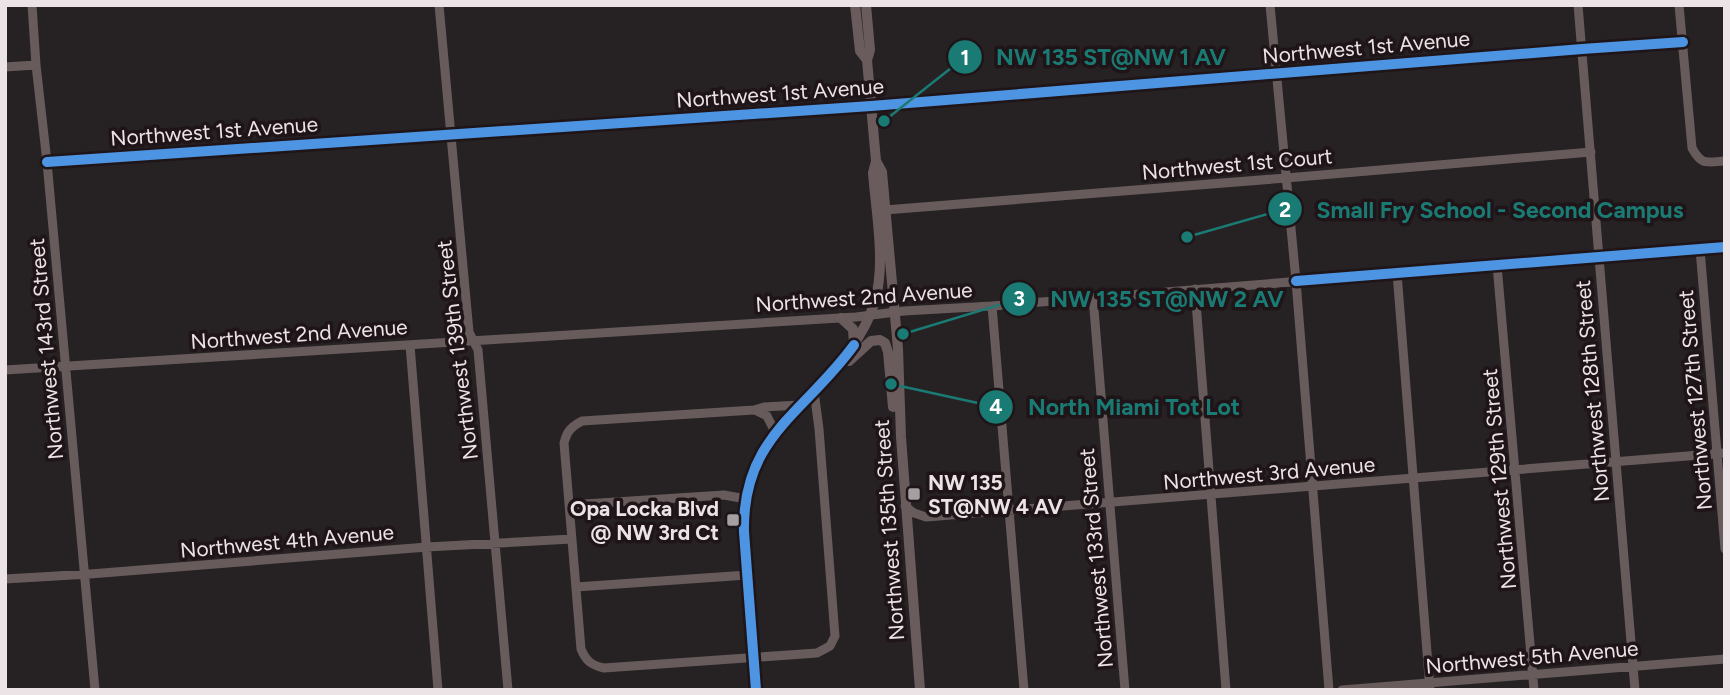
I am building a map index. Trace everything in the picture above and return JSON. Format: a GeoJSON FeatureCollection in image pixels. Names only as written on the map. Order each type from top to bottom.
{"type":"FeatureCollection","features":[{"type":"Feature","properties":{"kind":"main road","name":"Northwest 135th Street"},"geometry":{"type":"LineString","coordinates":[[855,5],[860,51],[867,60]]}},
{"type":"Feature","properties":{"kind":"main road","name":"Northwest 135th Street"},"geometry":{"type":"LineString","coordinates":[[833,372],[854,345],[870,315],[877,293],[880,259],[873,173],[876,161],[867,60],[870,50],[866,5]]}},
{"type":"Feature","properties":{"kind":"main road","name":"Northwest 135th Street"},"geometry":{"type":"LineString","coordinates":[[876,161],[882,172],[892,313],[898,349],[905,506],[920,690]]}},
{"type":"Feature","properties":{"kind":"main road"},"geometry":{"type":"LineString","coordinates":[[880,259],[892,313]]}},
{"type":"Feature","properties":{"kind":"main road"},"geometry":{"type":"LineString","coordinates":[[841,317],[853,330],[854,345]]}},
{"type":"Feature","properties":{"kind":"main road"},"geometry":{"type":"LineString","coordinates":[[756,690],[744,524],[746,499],[756,464],[775,432],[800,405],[833,372],[873,340],[880,340],[885,344],[888,352],[894,415],[901,437]]}},
{"type":"Feature","properties":{"kind":"street","name":"Northwest 143rd Street"},"geometry":{"type":"LineString","coordinates":[[32,5],[95,690]]}},
{"type":"Feature","properties":{"kind":"street","name":"Northwest 139th Street"},"geometry":{"type":"LineString","coordinates":[[439,5],[469,332],[478,350],[508,690]]}},
{"type":"Feature","properties":{"kind":"street"},"geometry":{"type":"LineString","coordinates":[[1270,5],[1296,281],[1329,690]]}},
{"type":"Feature","properties":{"kind":"street","name":"Northwest 128th Street"},"geometry":{"type":"LineString","coordinates":[[1578,5],[1635,690]]}},
{"type":"Feature","properties":{"kind":"street"},"geometry":{"type":"LineString","coordinates":[[1679,5],[1692,148],[1697,158],[1705,162],[1725,161]]}},
{"type":"Feature","properties":{"kind":"street","name":"Northwest 1st Avenue"},"geometry":{"type":"LineString","coordinates":[[47,162],[871,106],[1683,42]]}},
{"type":"Feature","properties":{"kind":"street"},"geometry":{"type":"LineString","coordinates":[[5,67],[36,65]]}},
{"type":"Feature","properties":{"kind":"street","name":"Northwest 1st Court"},"geometry":{"type":"LineString","coordinates":[[885,210],[1591,152]]}},
{"type":"Feature","properties":{"kind":"street","name":"Northwest 2nd Avenue"},"geometry":{"type":"LineString","coordinates":[[5,370],[870,315],[1725,247]]}},
{"type":"Feature","properties":{"kind":"street","name":"Northwest 127th Street"},"geometry":{"type":"LineString","coordinates":[[1700,249],[1721,454],[1725,549]]}},
{"type":"Feature","properties":{"kind":"street","name":"Northwest 129th Street"},"geometry":{"type":"LineString","coordinates":[[1497,265],[1534,690]]}},
{"type":"Feature","properties":{"kind":"street"},"geometry":{"type":"LineString","coordinates":[[1397,273],[1430,687]]}},
{"type":"Feature","properties":{"kind":"street"},"geometry":{"type":"LineString","coordinates":[[1195,289],[1226,690]]}},
{"type":"Feature","properties":{"kind":"street","name":"Northwest 133rd Street"},"geometry":{"type":"LineString","coordinates":[[1093,297],[1125,690]]}},
{"type":"Feature","properties":{"kind":"street"},"geometry":{"type":"LineString","coordinates":[[992,306],[1024,690]]}},
{"type":"Feature","properties":{"kind":"street"},"geometry":{"type":"LineString","coordinates":[[410,345],[438,690]]}},
{"type":"Feature","properties":{"kind":"street"},"geometry":{"type":"LineString","coordinates":[[800,405],[582,421],[572,426],[564,443],[582,649],[585,659],[591,664],[604,668],[754,658],[817,653],[830,646],[835,636],[814,391]]}},
{"type":"Feature","properties":{"kind":"street"},"geometry":{"type":"LineString","coordinates":[[754,410],[767,416],[775,432]]}},
{"type":"Feature","properties":{"kind":"street"},"geometry":{"type":"LineString","coordinates":[[1615,461],[1721,454]]}},
{"type":"Feature","properties":{"kind":"street","name":"Northwest 3rd Avenue"},"geometry":{"type":"LineString","coordinates":[[926,517],[1615,461]]}},
{"type":"Feature","properties":{"kind":"street"},"geometry":{"type":"LineString","coordinates":[[569,505],[724,495],[746,499]]}},
{"type":"Feature","properties":{"kind":"street"},"geometry":{"type":"LineString","coordinates":[[905,506],[926,517]]}},
{"type":"Feature","properties":{"kind":"street"},"geometry":{"type":"LineString","coordinates":[[907,533],[915,523],[926,517]]}},
{"type":"Feature","properties":{"kind":"street","name":"Northwest 4th Avenue"},"geometry":{"type":"LineString","coordinates":[[5,579],[427,547],[572,539]]}},
{"type":"Feature","properties":{"kind":"street"},"geometry":{"type":"LineString","coordinates":[[576,587],[747,575]]}},
{"type":"Feature","properties":{"kind":"street","name":"Northwest 5th Avenue"},"geometry":{"type":"LineString","coordinates":[[1342,690],[1430,687],[1533,674],[1725,659]]}},
{"type":"Feature","properties":{"kind":"cycle path"},"geometry":{"type":"LineString","coordinates":[[47,162],[871,106],[1683,42]]}},
{"type":"Feature","properties":{"kind":"cycle path"},"geometry":{"type":"LineString","coordinates":[[1296,281],[1725,247]]}},
{"type":"Feature","properties":{"kind":"cycle path"},"geometry":{"type":"LineString","coordinates":[[756,690],[744,532],[746,499],[753,472],[780,428],[854,345]]}},
{"type":"Feature","properties":{"kind":"place","name":"NW 135 ST@NW 1 AV"},"geometry":{"type":"Point","coordinates":[884,121]}},
{"type":"Feature","properties":{"kind":"place","name":"Small Fry School - Second Campus"},"geometry":{"type":"Point","coordinates":[1187,237]}},
{"type":"Feature","properties":{"kind":"place","name":"NW 135 ST@NW 2 AV"},"geometry":{"type":"Point","coordinates":[903,334]}},
{"type":"Feature","properties":{"kind":"place","name":"North Miami Tot Lot"},"geometry":{"type":"Point","coordinates":[891,384]}},
{"type":"Feature","properties":{"kind":"place","name":"NW 135 ST@NW 4 AV"},"geometry":{"type":"Point","coordinates":[914,494]}},
{"type":"Feature","properties":{"kind":"place","name":"Opa Locka Blvd @ NW 3rd Ct"},"geometry":{"type":"Point","coordinates":[733,520]}}]}
